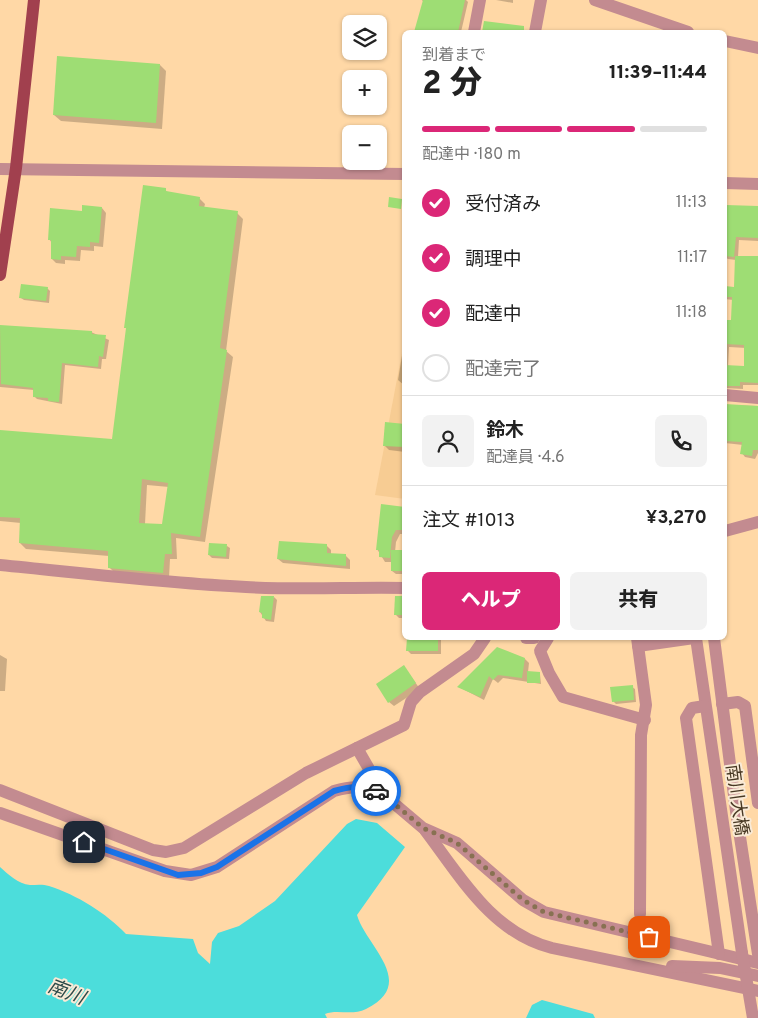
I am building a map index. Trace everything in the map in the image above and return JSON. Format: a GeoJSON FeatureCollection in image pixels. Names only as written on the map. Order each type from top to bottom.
{"type":"FeatureCollection","features":[{"type":"Feature","properties":{"kind":"main road"},"geometry":{"type":"LineString","coordinates":[[0,275],[16,168],[34,0]]}},
{"type":"Feature","properties":{"kind":"street"},"geometry":{"type":"LineString","coordinates":[[474,30],[480,0]]}},
{"type":"Feature","properties":{"kind":"street"},"geometry":{"type":"LineString","coordinates":[[535,30],[541,0]]}},
{"type":"Feature","properties":{"kind":"street"},"geometry":{"type":"LineString","coordinates":[[595,0],[682,30]]}},
{"type":"Feature","properties":{"kind":"street"},"geometry":{"type":"LineString","coordinates":[[727,41],[758,48]]}},
{"type":"Feature","properties":{"kind":"street"},"geometry":{"type":"LineString","coordinates":[[0,169],[402,174]]}},
{"type":"Feature","properties":{"kind":"street"},"geometry":{"type":"LineString","coordinates":[[727,183],[758,184]]}},
{"type":"Feature","properties":{"kind":"street"},"geometry":{"type":"LineString","coordinates":[[727,395],[758,398]]}},
{"type":"Feature","properties":{"kind":"street"},"geometry":{"type":"LineString","coordinates":[[727,531],[758,522]]}},
{"type":"Feature","properties":{"kind":"street"},"geometry":{"type":"LineString","coordinates":[[0,565],[167,582],[245,587],[310,590],[402,588]]}},
{"type":"Feature","properties":{"kind":"street"},"geometry":{"type":"LineString","coordinates":[[0,790],[153,850],[166,852],[184,848],[306,773],[404,726],[411,702],[420,692],[474,654],[484,640]]}},
{"type":"Feature","properties":{"kind":"street"},"geometry":{"type":"LineString","coordinates":[[547,640],[540,651],[549,673],[563,697],[645,720]]}},
{"type":"Feature","properties":{"kind":"street"},"geometry":{"type":"LineString","coordinates":[[640,914],[641,735],[646,705],[638,642],[666,640]]}},
{"type":"Feature","properties":{"kind":"street","name":"南川大橋"},"geometry":{"type":"LineString","coordinates":[[695,640],[742,953],[754,1018]]}},
{"type":"Feature","properties":{"kind":"street"},"geometry":{"type":"LineString","coordinates":[[714,640],[758,954]]}},
{"type":"Feature","properties":{"kind":"street"},"geometry":{"type":"LineString","coordinates":[[722,704],[738,702],[745,706],[758,803]]}},
{"type":"Feature","properties":{"kind":"street"},"geometry":{"type":"LineString","coordinates":[[705,706],[692,708],[686,718],[719,954]]}},
{"type":"Feature","properties":{"kind":"street"},"geometry":{"type":"LineString","coordinates":[[357,748],[384,795]]}},
{"type":"Feature","properties":{"kind":"street"},"geometry":{"type":"LineString","coordinates":[[0,813],[165,871],[191,875],[217,867],[334,791],[356,786],[369,788],[384,795],[423,828],[490,914],[521,937],[552,948],[758,990]]}},
{"type":"Feature","properties":{"kind":"street"},"geometry":{"type":"LineString","coordinates":[[423,828],[457,843],[523,900],[544,912],[758,963]]}},
{"type":"Feature","properties":{"kind":"street"},"geometry":{"type":"LineString","coordinates":[[650,968],[662,965],[720,968],[758,976]]}},
{"type":"Feature","properties":{"kind":"shaded area"},"geometry":{"type":"Polygon","coordinates":[[[402,353],[402,499],[375,495],[402,353]]]}},
{"type":"Feature","properties":{"kind":"water","name":"南川"},"geometry":{"type":"Polygon","coordinates":[[[356,819],[377,823],[405,847],[357,915],[389,976],[388,988],[381,999],[366,1009],[355,1012],[325,1014],[327,1018],[0,1018],[0,867],[21,883],[49,886],[80,900],[100,912],[126,934],[193,939],[198,953],[210,964],[212,942],[218,933],[239,926],[275,901],[347,824],[356,819]]]}},
{"type":"Feature","properties":{"kind":"water"},"geometry":{"type":"Polygon","coordinates":[[[542,1000],[593,1014],[595,1018],[526,1018],[532,1005],[542,1000]]]}},
{"type":"Feature","properties":{"kind":"building"},"geometry":{"type":"Polygon","coordinates":[[[423,0],[465,0],[458,30],[415,30],[423,0]]]}},
{"type":"Feature","properties":{"kind":"building"},"geometry":{"type":"Polygon","coordinates":[[[484,21],[524,26],[524,30],[482,30],[484,21]]]}},
{"type":"Feature","properties":{"kind":"building"},"geometry":{"type":"Polygon","coordinates":[[[57,56],[160,64],[156,123],[53,115],[57,56]]]}},
{"type":"Feature","properties":{"kind":"building"},"geometry":{"type":"Polygon","coordinates":[[[143,185],[166,188],[166,191],[200,197],[199,206],[238,211],[220,348],[227,350],[200,537],[171,533],[172,554],[165,554],[163,573],[108,568],[108,551],[19,543],[20,518],[0,517],[0,430],[112,439],[126,328],[124,328],[143,185]],[[142,479],[139,523],[162,524],[168,483],[142,479]]]}},
{"type":"Feature","properties":{"kind":"building"},"geometry":{"type":"Polygon","coordinates":[[[389,197],[402,199],[401,209],[388,207],[389,197]]]}},
{"type":"Feature","properties":{"kind":"building"},"geometry":{"type":"Polygon","coordinates":[[[82,205],[102,207],[99,243],[90,242],[90,247],[77,246],[76,257],[61,256],[61,260],[51,259],[51,240],[48,240],[50,208],[82,211],[82,205]]]}},
{"type":"Feature","properties":{"kind":"building"},"geometry":{"type":"Polygon","coordinates":[[[727,205],[758,206],[758,238],[736,237],[734,257],[727,256],[727,205]]]}},
{"type":"Feature","properties":{"kind":"building"},"geometry":{"type":"Polygon","coordinates":[[[735,256],[758,256],[758,383],[740,382],[740,386],[727,386],[727,365],[744,366],[744,345],[727,344],[727,320],[731,320],[732,297],[727,297],[727,286],[734,287],[735,256]]]}},
{"type":"Feature","properties":{"kind":"building"},"geometry":{"type":"Polygon","coordinates":[[[21,284],[48,287],[46,301],[19,298],[21,284]]]}},
{"type":"Feature","properties":{"kind":"building"},"geometry":{"type":"Polygon","coordinates":[[[0,325],[92,331],[92,334],[106,335],[103,357],[99,356],[98,367],[62,363],[59,402],[48,401],[48,398],[33,397],[33,388],[1,384],[0,325]]]}},
{"type":"Feature","properties":{"kind":"building"},"geometry":{"type":"Polygon","coordinates":[[[727,404],[758,406],[758,450],[753,450],[752,456],[740,454],[742,442],[727,441],[727,404]]]}},
{"type":"Feature","properties":{"kind":"building"},"geometry":{"type":"Polygon","coordinates":[[[385,422],[402,424],[402,447],[383,446],[385,422]]]}},
{"type":"Feature","properties":{"kind":"building"},"geometry":{"type":"Polygon","coordinates":[[[381,504],[402,507],[402,530],[396,530],[392,537],[390,558],[379,557],[379,550],[376,550],[381,504]]]}},
{"type":"Feature","properties":{"kind":"building"},"geometry":{"type":"Polygon","coordinates":[[[279,541],[327,544],[327,553],[346,554],[346,566],[277,559],[279,541]]]}},
{"type":"Feature","properties":{"kind":"building"},"geometry":{"type":"Polygon","coordinates":[[[209,543],[227,544],[226,557],[208,555],[209,543]]]}},
{"type":"Feature","properties":{"kind":"building"},"geometry":{"type":"Polygon","coordinates":[[[391,550],[402,550],[402,571],[391,571],[391,550]]]}},
{"type":"Feature","properties":{"kind":"building"},"geometry":{"type":"Polygon","coordinates":[[[261,596],[274,596],[271,620],[262,618],[262,613],[259,612],[261,596]]]}},
{"type":"Feature","properties":{"kind":"building"},"geometry":{"type":"Polygon","coordinates":[[[395,596],[402,596],[402,615],[394,615],[395,596]]]}},
{"type":"Feature","properties":{"kind":"building"},"geometry":{"type":"Polygon","coordinates":[[[407,640],[438,640],[438,651],[406,651],[407,640]]]}},
{"type":"Feature","properties":{"kind":"building"},"geometry":{"type":"Polygon","coordinates":[[[497,647],[525,658],[522,678],[498,675],[493,680],[489,676],[480,697],[457,687],[497,647]]]}},
{"type":"Feature","properties":{"kind":"building"},"geometry":{"type":"Polygon","coordinates":[[[404,665],[416,683],[388,703],[376,684],[404,665]]]}},
{"type":"Feature","properties":{"kind":"building"},"geometry":{"type":"Polygon","coordinates":[[[527,671],[540,672],[540,683],[527,683],[527,671]]]}},
{"type":"Feature","properties":{"kind":"building"},"geometry":{"type":"Polygon","coordinates":[[[633,685],[634,700],[612,702],[610,687],[633,685]]]}},
{"type":"Feature","properties":{"kind":"way so far"},"geometry":{"type":"LineString","coordinates":[[376,791],[384,795],[423,828],[457,843],[523,900],[544,912],[649,937]]}},
{"type":"Feature","properties":{"kind":"route"},"geometry":{"type":"LineString","coordinates":[[84,842],[165,871],[178,875],[191,875],[217,867],[334,791],[356,786],[376,791]]}}]}
